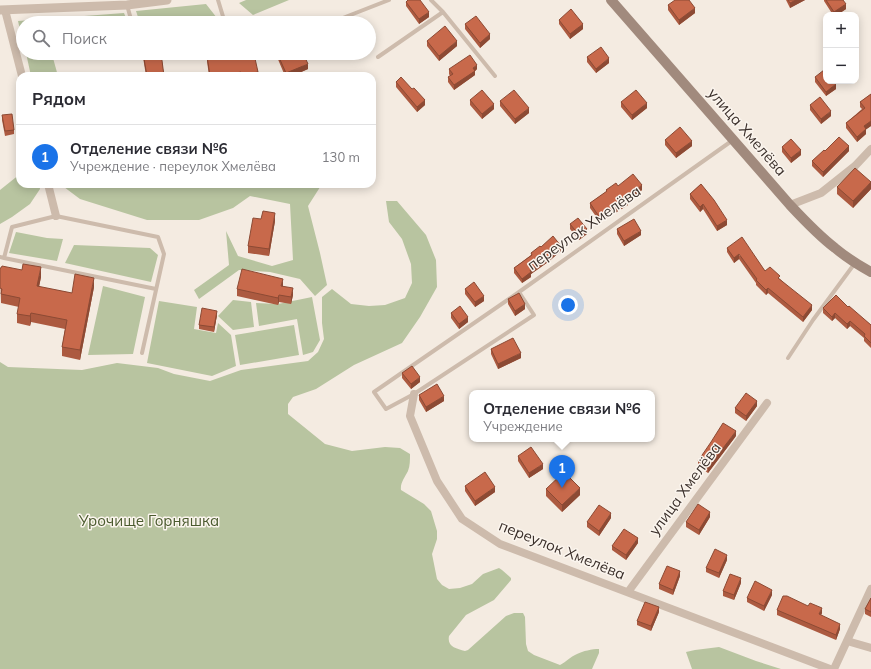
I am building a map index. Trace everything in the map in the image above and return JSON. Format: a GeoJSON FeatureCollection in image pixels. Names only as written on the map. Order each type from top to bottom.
{"type":"FeatureCollection","features":[{"type":"Feature","properties":{"kind":"main road","name":"улица Хмелёва"},"geometry":{"type":"LineString","coordinates":[[611,0],[790,205],[834,248],[871,272]]}},
{"type":"Feature","properties":{"kind":"street"},"geometry":{"type":"LineString","coordinates":[[16,55],[3,10],[59,4],[126,5],[167,0]]}},
{"type":"Feature","properties":{"kind":"street"},"geometry":{"type":"LineString","coordinates":[[17,60],[21,72]]}},
{"type":"Feature","properties":{"kind":"street"},"geometry":{"type":"LineString","coordinates":[[790,205],[821,193],[855,166],[871,149]]}},
{"type":"Feature","properties":{"kind":"street"},"geometry":{"type":"LineString","coordinates":[[49,188],[56,216]]}},
{"type":"Feature","properties":{"kind":"street","name":"переулок Хмелёва"},"geometry":{"type":"LineString","coordinates":[[414,394],[410,416],[437,481],[462,519],[500,544],[830,669]]}},
{"type":"Feature","properties":{"kind":"street","name":"улица Хмелёва"},"geometry":{"type":"LineString","coordinates":[[628,592],[767,403]]}},
{"type":"Feature","properties":{"kind":"street"},"geometry":{"type":"LineString","coordinates":[[834,669],[871,590]]}},
{"type":"Feature","properties":{"kind":"street"},"geometry":{"type":"LineString","coordinates":[[847,641],[871,648]]}},
{"type":"Feature","properties":{"kind":"lane"},"geometry":{"type":"LineString","coordinates":[[218,0],[223,16]]}},
{"type":"Feature","properties":{"kind":"lane"},"geometry":{"type":"LineString","coordinates":[[348,16],[389,0]]}},
{"type":"Feature","properties":{"kind":"lane"},"geometry":{"type":"LineString","coordinates":[[432,0],[495,76]]}},
{"type":"Feature","properties":{"kind":"lane"},"geometry":{"type":"LineString","coordinates":[[126,5],[130,16]]}},
{"type":"Feature","properties":{"kind":"lane"},"geometry":{"type":"LineString","coordinates":[[378,57],[443,12]]}},
{"type":"Feature","properties":{"kind":"lane","name":"переулок Хмелёва"},"geometry":{"type":"LineString","coordinates":[[414,394],[386,409],[374,392],[519,292],[734,140]]}},
{"type":"Feature","properties":{"kind":"lane"},"geometry":{"type":"LineString","coordinates":[[142,353],[156,290],[164,254],[158,238],[56,216],[12,227],[2,257],[156,290]]}},
{"type":"Feature","properties":{"kind":"lane"},"geometry":{"type":"LineString","coordinates":[[788,358],[812,320],[855,262]]}},
{"type":"Feature","properties":{"kind":"lane"},"geometry":{"type":"LineString","coordinates":[[414,394],[534,315],[519,292]]}},
{"type":"Feature","properties":{"kind":"green space"},"geometry":{"type":"Polygon","coordinates":[[[246,0],[289,0],[253,15],[239,3],[246,0]]]}},
{"type":"Feature","properties":{"kind":"green space"},"geometry":{"type":"Polygon","coordinates":[[[206,4],[215,16],[138,16],[136,11],[206,4]]]}},
{"type":"Feature","properties":{"kind":"green space"},"geometry":{"type":"Polygon","coordinates":[[[124,13],[125,16],[84,16],[124,13]]]}},
{"type":"Feature","properties":{"kind":"green space"},"geometry":{"type":"Polygon","coordinates":[[[28,60],[54,60],[57,72],[30,72],[28,60]]]}},
{"type":"Feature","properties":{"kind":"green space"},"geometry":{"type":"Polygon","coordinates":[[[16,177],[16,188],[40,189],[30,204],[0,224],[0,190],[16,177]]]}},
{"type":"Feature","properties":{"kind":"green space"},"geometry":{"type":"Polygon","coordinates":[[[65,188],[319,188],[308,206],[327,285],[315,296],[300,279],[270,272],[239,270],[199,299],[194,290],[229,265],[226,231],[238,256],[272,266],[293,260],[290,204],[250,196],[233,208],[199,220],[147,220],[80,199],[65,188]]]}},
{"type":"Feature","properties":{"kind":"green space","name":"Урочище Горняшка"},"geometry":{"type":"Polygon","coordinates":[[[386,201],[397,201],[426,235],[436,260],[437,287],[420,317],[402,343],[354,365],[316,389],[293,397],[288,404],[288,414],[325,444],[352,451],[385,447],[400,448],[410,454],[409,469],[402,482],[401,490],[424,504],[431,511],[437,531],[437,539],[432,554],[437,579],[442,585],[449,589],[460,588],[472,584],[483,574],[499,568],[511,578],[511,580],[494,600],[466,615],[449,636],[449,643],[451,645],[465,651],[468,650],[506,616],[514,613],[523,613],[525,617],[526,644],[528,651],[534,655],[560,665],[579,653],[599,649],[599,653],[592,669],[0,669],[0,362],[8,367],[82,370],[117,363],[158,368],[174,374],[210,381],[241,370],[308,361],[318,352],[324,339],[322,323],[322,297],[332,289],[351,304],[369,306],[385,305],[405,298],[412,283],[411,264],[402,239],[389,222],[386,201]]]}},
{"type":"Feature","properties":{"kind":"green space"},"geometry":{"type":"Polygon","coordinates":[[[16,232],[47,238],[63,239],[57,261],[9,253],[16,232]]]}},
{"type":"Feature","properties":{"kind":"green space"},"geometry":{"type":"Polygon","coordinates":[[[74,245],[150,248],[158,255],[151,282],[65,263],[74,245]]]}},
{"type":"Feature","properties":{"kind":"green space"},"geometry":{"type":"Polygon","coordinates":[[[103,286],[145,297],[133,354],[88,355],[103,286]]]}},
{"type":"Feature","properties":{"kind":"green space"},"geometry":{"type":"Polygon","coordinates":[[[312,297],[320,340],[313,352],[303,355],[297,319],[259,326],[256,303],[278,304],[312,297]]]}},
{"type":"Feature","properties":{"kind":"green space"},"geometry":{"type":"Polygon","coordinates":[[[233,300],[251,302],[254,327],[233,330],[218,316],[233,300]]]}},
{"type":"Feature","properties":{"kind":"green space"},"geometry":{"type":"Polygon","coordinates":[[[159,301],[197,307],[194,329],[216,333],[218,323],[231,335],[236,366],[212,376],[147,363],[159,301]]]}},
{"type":"Feature","properties":{"kind":"green space"},"geometry":{"type":"Polygon","coordinates":[[[294,325],[299,355],[240,365],[235,335],[294,325]]]}},
{"type":"Feature","properties":{"kind":"green space"},"geometry":{"type":"Polygon","coordinates":[[[719,647],[781,669],[692,669],[686,652],[719,647]]]}},
{"type":"Feature","properties":{"kind":"building"},"geometry":{"type":"Polygon","coordinates":[[[408,0],[420,0],[429,12],[419,19],[406,2],[408,0]]]}},
{"type":"Feature","properties":{"kind":"building"},"geometry":{"type":"Polygon","coordinates":[[[675,0],[689,0],[695,8],[679,20],[668,5],[675,0]]]}},
{"type":"Feature","properties":{"kind":"building"},"geometry":{"type":"Polygon","coordinates":[[[788,0],[796,0],[790,3],[788,0]]]}},
{"type":"Feature","properties":{"kind":"building"},"geometry":{"type":"Polygon","coordinates":[[[826,0],[843,0],[846,4],[834,12],[826,0]]]}},
{"type":"Feature","properties":{"kind":"building"},"geometry":{"type":"Polygon","coordinates":[[[571,9],[583,24],[570,34],[559,20],[571,9]]]}},
{"type":"Feature","properties":{"kind":"building"},"geometry":{"type":"Polygon","coordinates":[[[476,16],[490,34],[480,43],[465,24],[476,16]]]}},
{"type":"Feature","properties":{"kind":"building"},"geometry":{"type":"Polygon","coordinates":[[[445,26],[457,41],[439,56],[427,41],[445,26]]]}},
{"type":"Feature","properties":{"kind":"building"},"geometry":{"type":"Polygon","coordinates":[[[601,47],[609,58],[596,69],[587,57],[601,47]]]}},
{"type":"Feature","properties":{"kind":"building"},"geometry":{"type":"Polygon","coordinates":[[[470,55],[477,65],[473,68],[475,71],[454,85],[448,77],[453,74],[449,69],[470,55]]]}},
{"type":"Feature","properties":{"kind":"building"},"geometry":{"type":"Polygon","coordinates":[[[144,60],[162,60],[163,72],[146,72],[144,60]]]}},
{"type":"Feature","properties":{"kind":"building"},"geometry":{"type":"Polygon","coordinates":[[[208,60],[255,60],[258,72],[241,72],[209,72],[208,60]]]}},
{"type":"Feature","properties":{"kind":"building"},"geometry":{"type":"Polygon","coordinates":[[[280,60],[306,60],[308,64],[286,72],[280,60]]]}},
{"type":"Feature","properties":{"kind":"building"},"geometry":{"type":"Polygon","coordinates":[[[823,71],[823,84],[836,84],[826,92],[815,77],[823,71]]]}},
{"type":"Feature","properties":{"kind":"building"},"geometry":{"type":"Polygon","coordinates":[[[401,77],[425,100],[417,107],[396,82],[401,77]]]}},
{"type":"Feature","properties":{"kind":"building"},"geometry":{"type":"Polygon","coordinates":[[[482,90],[494,104],[482,114],[470,100],[482,90]]]}},
{"type":"Feature","properties":{"kind":"building"},"geometry":{"type":"Polygon","coordinates":[[[514,90],[529,108],[515,119],[500,101],[514,90]]]}},
{"type":"Feature","properties":{"kind":"building"},"geometry":{"type":"Polygon","coordinates":[[[636,90],[647,103],[632,115],[621,102],[636,90]]]}},
{"type":"Feature","properties":{"kind":"building"},"geometry":{"type":"Polygon","coordinates":[[[871,94],[871,121],[864,126],[866,129],[857,137],[846,123],[865,108],[860,102],[871,94]]]}},
{"type":"Feature","properties":{"kind":"building"},"geometry":{"type":"Polygon","coordinates":[[[820,97],[831,111],[821,119],[810,105],[820,97]]]}},
{"type":"Feature","properties":{"kind":"building"},"geometry":{"type":"Polygon","coordinates":[[[12,114],[14,130],[5,131],[2,115],[12,114]]]}},
{"type":"Feature","properties":{"kind":"building"},"geometry":{"type":"Polygon","coordinates":[[[680,127],[692,141],[676,153],[665,140],[680,127]]]}},
{"type":"Feature","properties":{"kind":"building"},"geometry":{"type":"Polygon","coordinates":[[[839,137],[849,146],[823,172],[812,161],[839,137]]]}},
{"type":"Feature","properties":{"kind":"building"},"geometry":{"type":"Polygon","coordinates":[[[791,139],[801,150],[791,158],[782,147],[791,139]]]}},
{"type":"Feature","properties":{"kind":"building"},"geometry":{"type":"Polygon","coordinates":[[[855,168],[871,182],[853,201],[837,187],[855,168]]]}},
{"type":"Feature","properties":{"kind":"building"},"geometry":{"type":"Polygon","coordinates":[[[633,174],[642,185],[626,198],[628,200],[600,218],[590,203],[616,183],[618,186],[633,174]]]}},
{"type":"Feature","properties":{"kind":"building"},"geometry":{"type":"Polygon","coordinates":[[[701,184],[727,220],[717,226],[703,204],[700,207],[690,194],[701,184]]]}},
{"type":"Feature","properties":{"kind":"building"},"geometry":{"type":"Polygon","coordinates":[[[263,211],[275,213],[269,249],[248,246],[253,218],[261,219],[263,211]]]}},
{"type":"Feature","properties":{"kind":"building"},"geometry":{"type":"Polygon","coordinates":[[[578,218],[587,229],[579,235],[570,224],[578,218]]]}},
{"type":"Feature","properties":{"kind":"building"},"geometry":{"type":"Polygon","coordinates":[[[634,219],[641,231],[624,241],[617,229],[634,219]]]}},
{"type":"Feature","properties":{"kind":"building"},"geometry":{"type":"Polygon","coordinates":[[[553,236],[561,246],[530,270],[531,272],[522,279],[514,268],[532,255],[531,253],[540,246],[541,247],[553,236]]]}},
{"type":"Feature","properties":{"kind":"building"},"geometry":{"type":"Polygon","coordinates":[[[742,237],[765,271],[770,267],[780,276],[778,278],[812,305],[803,317],[768,288],[766,290],[756,280],[757,279],[739,254],[734,258],[727,248],[742,237]]]}},
{"type":"Feature","properties":{"kind":"building"},"geometry":{"type":"Polygon","coordinates":[[[23,264],[41,267],[37,286],[72,293],[75,274],[94,278],[80,350],[62,347],[67,320],[31,313],[30,316],[17,314],[20,298],[1,294],[0,268],[2,266],[22,270],[23,264]]]}},
{"type":"Feature","properties":{"kind":"building"},"geometry":{"type":"Polygon","coordinates":[[[242,269],[283,279],[281,286],[293,288],[291,297],[279,295],[278,298],[237,289],[242,269]]]}},
{"type":"Feature","properties":{"kind":"building"},"geometry":{"type":"Polygon","coordinates":[[[474,282],[484,296],[475,302],[465,289],[474,282]]]}},
{"type":"Feature","properties":{"kind":"building"},"geometry":{"type":"Polygon","coordinates":[[[519,293],[525,304],[515,311],[508,299],[519,293]]]}},
{"type":"Feature","properties":{"kind":"building"},"geometry":{"type":"Polygon","coordinates":[[[836,295],[848,307],[849,306],[871,325],[871,343],[864,336],[865,334],[850,321],[847,324],[835,313],[832,317],[823,308],[836,295]]]}},
{"type":"Feature","properties":{"kind":"building"},"geometry":{"type":"Polygon","coordinates":[[[460,306],[468,317],[459,324],[451,313],[460,306]]]}},
{"type":"Feature","properties":{"kind":"building"},"geometry":{"type":"Polygon","coordinates":[[[202,308],[217,311],[214,327],[199,325],[202,308]]]}},
{"type":"Feature","properties":{"kind":"building"},"geometry":{"type":"Polygon","coordinates":[[[513,338],[521,353],[498,364],[491,349],[513,338]]]}},
{"type":"Feature","properties":{"kind":"building"},"geometry":{"type":"Polygon","coordinates":[[[412,366],[420,377],[411,384],[402,373],[412,366]]]}},
{"type":"Feature","properties":{"kind":"building"},"geometry":{"type":"Polygon","coordinates":[[[437,384],[444,396],[426,407],[419,395],[437,384]]]}},
{"type":"Feature","properties":{"kind":"building"},"geometry":{"type":"Polygon","coordinates":[[[746,393],[757,401],[746,416],[735,408],[746,393]]]}},
{"type":"Feature","properties":{"kind":"building"},"geometry":{"type":"Polygon","coordinates":[[[723,423],[736,431],[708,468],[698,461],[723,423]]]}},
{"type":"Feature","properties":{"kind":"building"},"geometry":{"type":"Polygon","coordinates":[[[531,447],[543,464],[529,473],[518,456],[531,447]]]}},
{"type":"Feature","properties":{"kind":"building"},"geometry":{"type":"Polygon","coordinates":[[[485,472],[495,487],[475,501],[465,486],[485,472]]]}},
{"type":"Feature","properties":{"kind":"building"},"geometry":{"type":"Polygon","coordinates":[[[564,472],[580,488],[562,505],[546,489],[564,472]]]}},
{"type":"Feature","properties":{"kind":"building"},"geometry":{"type":"Polygon","coordinates":[[[698,504],[710,512],[699,530],[686,522],[698,504]]]}},
{"type":"Feature","properties":{"kind":"building"},"geometry":{"type":"Polygon","coordinates":[[[599,505],[611,513],[599,531],[587,522],[599,505]]]}},
{"type":"Feature","properties":{"kind":"building"},"geometry":{"type":"Polygon","coordinates":[[[624,529],[638,538],[626,555],[612,546],[624,529]]]}},
{"type":"Feature","properties":{"kind":"building"},"geometry":{"type":"Polygon","coordinates":[[[715,549],[727,555],[719,573],[706,568],[715,549]]]}},
{"type":"Feature","properties":{"kind":"building"},"geometry":{"type":"Polygon","coordinates":[[[667,566],[680,571],[673,590],[659,584],[667,566]]]}},
{"type":"Feature","properties":{"kind":"building"},"geometry":{"type":"Polygon","coordinates":[[[730,574],[741,578],[734,595],[723,591],[730,574]]]}},
{"type":"Feature","properties":{"kind":"building"},"geometry":{"type":"Polygon","coordinates":[[[755,581],[772,590],[764,606],[747,598],[755,581]]]}},
{"type":"Feature","properties":{"kind":"building"},"geometry":{"type":"Polygon","coordinates":[[[783,596],[787,596],[808,606],[810,603],[822,608],[819,614],[840,624],[836,635],[777,610],[783,596]]]}},
{"type":"Feature","properties":{"kind":"building"},"geometry":{"type":"Polygon","coordinates":[[[871,598],[871,612],[865,609],[871,598]]]}},
{"type":"Feature","properties":{"kind":"building"},"geometry":{"type":"Polygon","coordinates":[[[645,602],[659,607],[651,626],[637,621],[645,602]]]}},
{"type":"Feature","properties":{"kind":"place","name":"Отделение связи №6"},"geometry":{"type":"Point","coordinates":[562,488]}}]}
